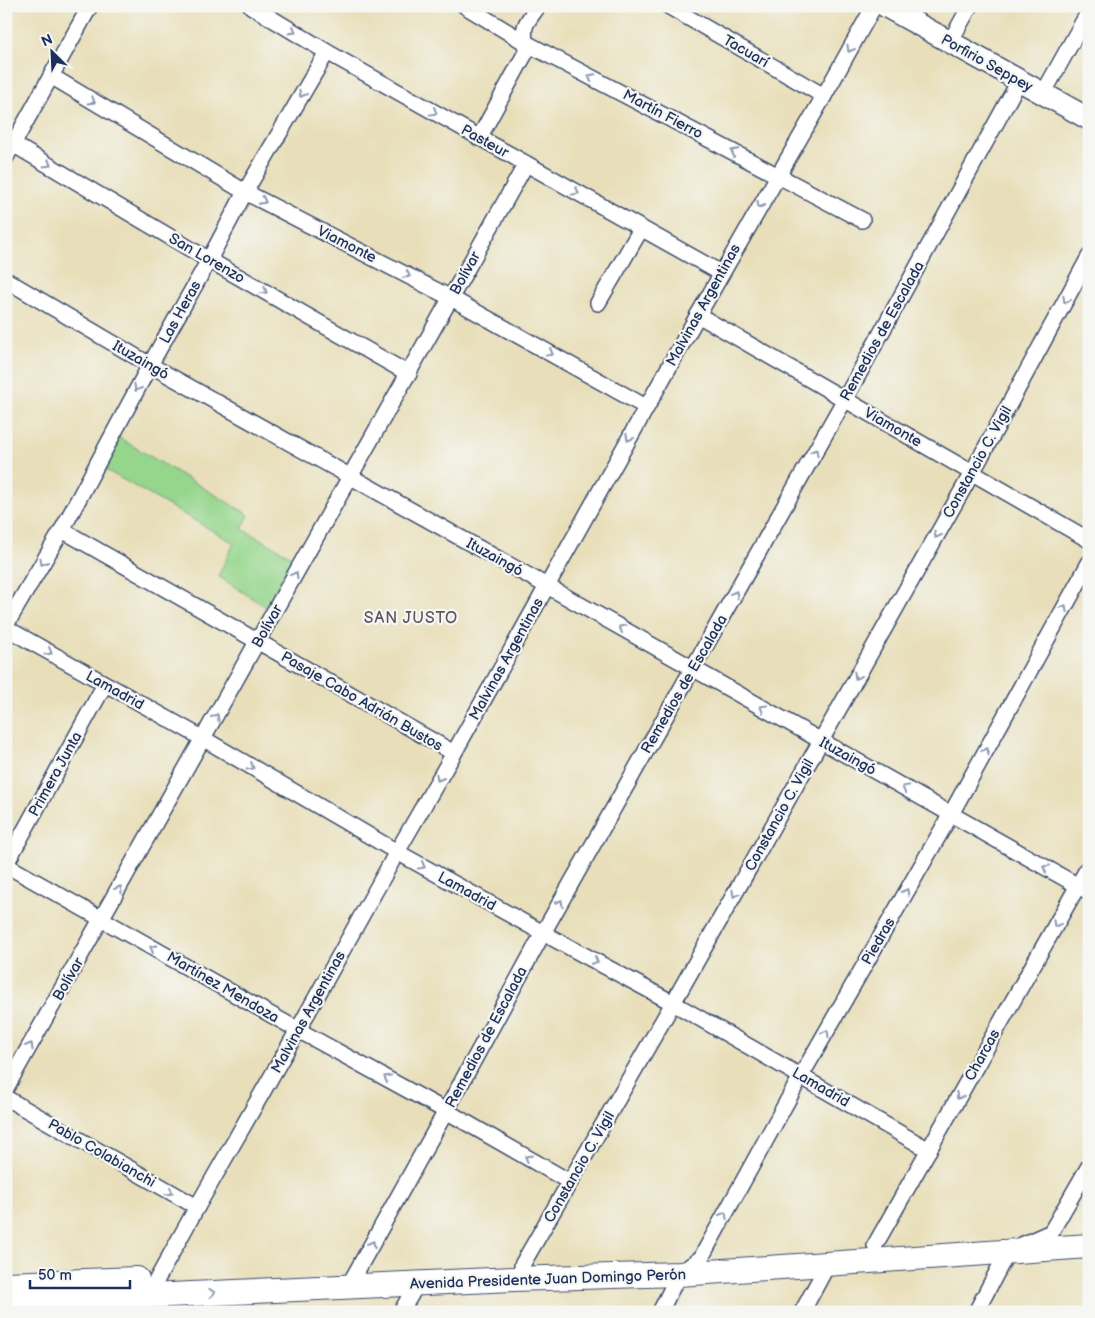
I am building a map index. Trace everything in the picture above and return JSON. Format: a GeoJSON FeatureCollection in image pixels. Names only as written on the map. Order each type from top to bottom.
{"type":"FeatureCollection","features":[{"type":"Feature","properties":{"kind":"main road","name":"Porfirio Seppey"},"geometry":{"type":"LineString","coordinates":[[885,6],[1089,119]]}},
{"type":"Feature","properties":{"kind":"main road","name":"Avenida Presidente Juan Domingo Perón"},"geometry":{"type":"LineString","coordinates":[[6,1301],[148,1295],[522,1265],[701,1258],[1089,1230]]}},
{"type":"Feature","properties":{"kind":"main road","name":"Avenida Presidente Juan Domingo Perón"},"geometry":{"type":"LineString","coordinates":[[352,1279],[416,1284],[679,1274],[1089,1246]]}},
{"type":"Feature","properties":{"kind":"main road","name":"Avenida Presidente Juan Domingo Perón"},"geometry":{"type":"LineString","coordinates":[[6,1284],[148,1295]]}},
{"type":"Feature","properties":{"kind":"street"},"geometry":{"type":"LineString","coordinates":[[9,147],[90,6]]}},
{"type":"Feature","properties":{"kind":"street","name":"Pasteur"},"geometry":{"type":"LineString","coordinates":[[251,6],[327,52],[721,273]]}},
{"type":"Feature","properties":{"kind":"street","name":"Martín Fierro"},"geometry":{"type":"LineString","coordinates":[[465,6],[526,43],[862,220]]}},
{"type":"Feature","properties":{"kind":"street"},"geometry":{"type":"LineString","coordinates":[[480,138],[526,52],[525,26],[538,6]]}},
{"type":"Feature","properties":{"kind":"street","name":"Tacuarí"},"geometry":{"type":"LineString","coordinates":[[668,6],[824,96]]}},
{"type":"Feature","properties":{"kind":"street","name":"Malvinas Argentinas"},"geometry":{"type":"LineString","coordinates":[[148,1295],[454,753],[721,273],[874,6]]}},
{"type":"Feature","properties":{"kind":"street"},"geometry":{"type":"LineString","coordinates":[[950,42],[970,6]]}},
{"type":"Feature","properties":{"kind":"street"},"geometry":{"type":"LineString","coordinates":[[1043,94],[1089,11]]}},
{"type":"Feature","properties":{"kind":"street","name":"Las Heras"},"geometry":{"type":"LineString","coordinates":[[6,627],[62,530],[244,192],[327,52]]}},
{"type":"Feature","properties":{"kind":"street","name":"Viamonte"},"geometry":{"type":"LineString","coordinates":[[50,76],[244,192],[451,298],[646,407]]}},
{"type":"Feature","properties":{"kind":"street","name":"Remedios de Escalada"},"geometry":{"type":"LineString","coordinates":[[352,1279],[446,1111],[542,933],[845,399],[1019,81]]}},
{"type":"Feature","properties":{"kind":"street","name":"San Lorenzo"},"geometry":{"type":"LineString","coordinates":[[9,147],[409,374]]}},
{"type":"Feature","properties":{"kind":"street","name":"Bolívar"},"geometry":{"type":"LineString","coordinates":[[6,1088],[204,740],[526,164]]}},
{"type":"Feature","properties":{"kind":"street"},"geometry":{"type":"LineString","coordinates":[[598,303],[641,229]]}},
{"type":"Feature","properties":{"kind":"street","name":"Constancio C. Vigil"},"geometry":{"type":"LineString","coordinates":[[522,1265],[673,1003],[972,473],[1089,257]]}},
{"type":"Feature","properties":{"kind":"street","name":"Ituzaingó"},"geometry":{"type":"LineString","coordinates":[[6,280],[150,365],[547,586],[1083,889]]}},
{"type":"Feature","properties":{"kind":"street","name":"Viamonte"},"geometry":{"type":"LineString","coordinates":[[698,315],[1089,540]]}},
{"type":"Feature","properties":{"kind":"street","name":"Pasaje Cabo Adrián Bustos"},"geometry":{"type":"LineString","coordinates":[[62,530],[454,753]]}},
{"type":"Feature","properties":{"kind":"street","name":"Piedras"},"geometry":{"type":"LineString","coordinates":[[660,1312],[679,1274],[701,1258],[801,1076],[951,814],[1089,563]]}},
{"type":"Feature","properties":{"kind":"street","name":"Lamadrid"},"geometry":{"type":"LineString","coordinates":[[6,627],[397,852],[673,1003],[929,1150]]}},
{"type":"Feature","properties":{"kind":"street","name":"Primera Junta"},"geometry":{"type":"LineString","coordinates":[[6,864],[105,684]]}},
{"type":"Feature","properties":{"kind":"street","name":"Martínez Mendoza"},"geometry":{"type":"LineString","coordinates":[[6,864],[570,1182]]}},
{"type":"Feature","properties":{"kind":"street","name":"Charcas"},"geometry":{"type":"LineString","coordinates":[[875,1245],[1083,889],[1089,866]]}},
{"type":"Feature","properties":{"kind":"street","name":"Pablo Colabianchi"},"geometry":{"type":"LineString","coordinates":[[6,1098],[197,1207]]}},
{"type":"Feature","properties":{"kind":"street"},"geometry":{"type":"LineString","coordinates":[[976,1312],[1008,1251],[1051,1232],[1089,1166]]}},
{"type":"Feature","properties":{"kind":"street"},"geometry":{"type":"LineString","coordinates":[[802,1312],[828,1264]]}},
{"type":"Feature","properties":{"kind":"street"},"geometry":{"type":"LineString","coordinates":[[401,1312],[416,1284]]}},
{"type":"Feature","properties":{"kind":"green space"},"geometry":{"type":"Polygon","coordinates":[[[116,436],[249,515],[242,529],[299,560],[272,611],[218,576],[234,543],[99,466],[116,436]]]}},
{"type":"Feature","properties":{"kind":"district","name":"SAN JUSTO"},"geometry":{"type":"Point","coordinates":[411,617]}}]}
